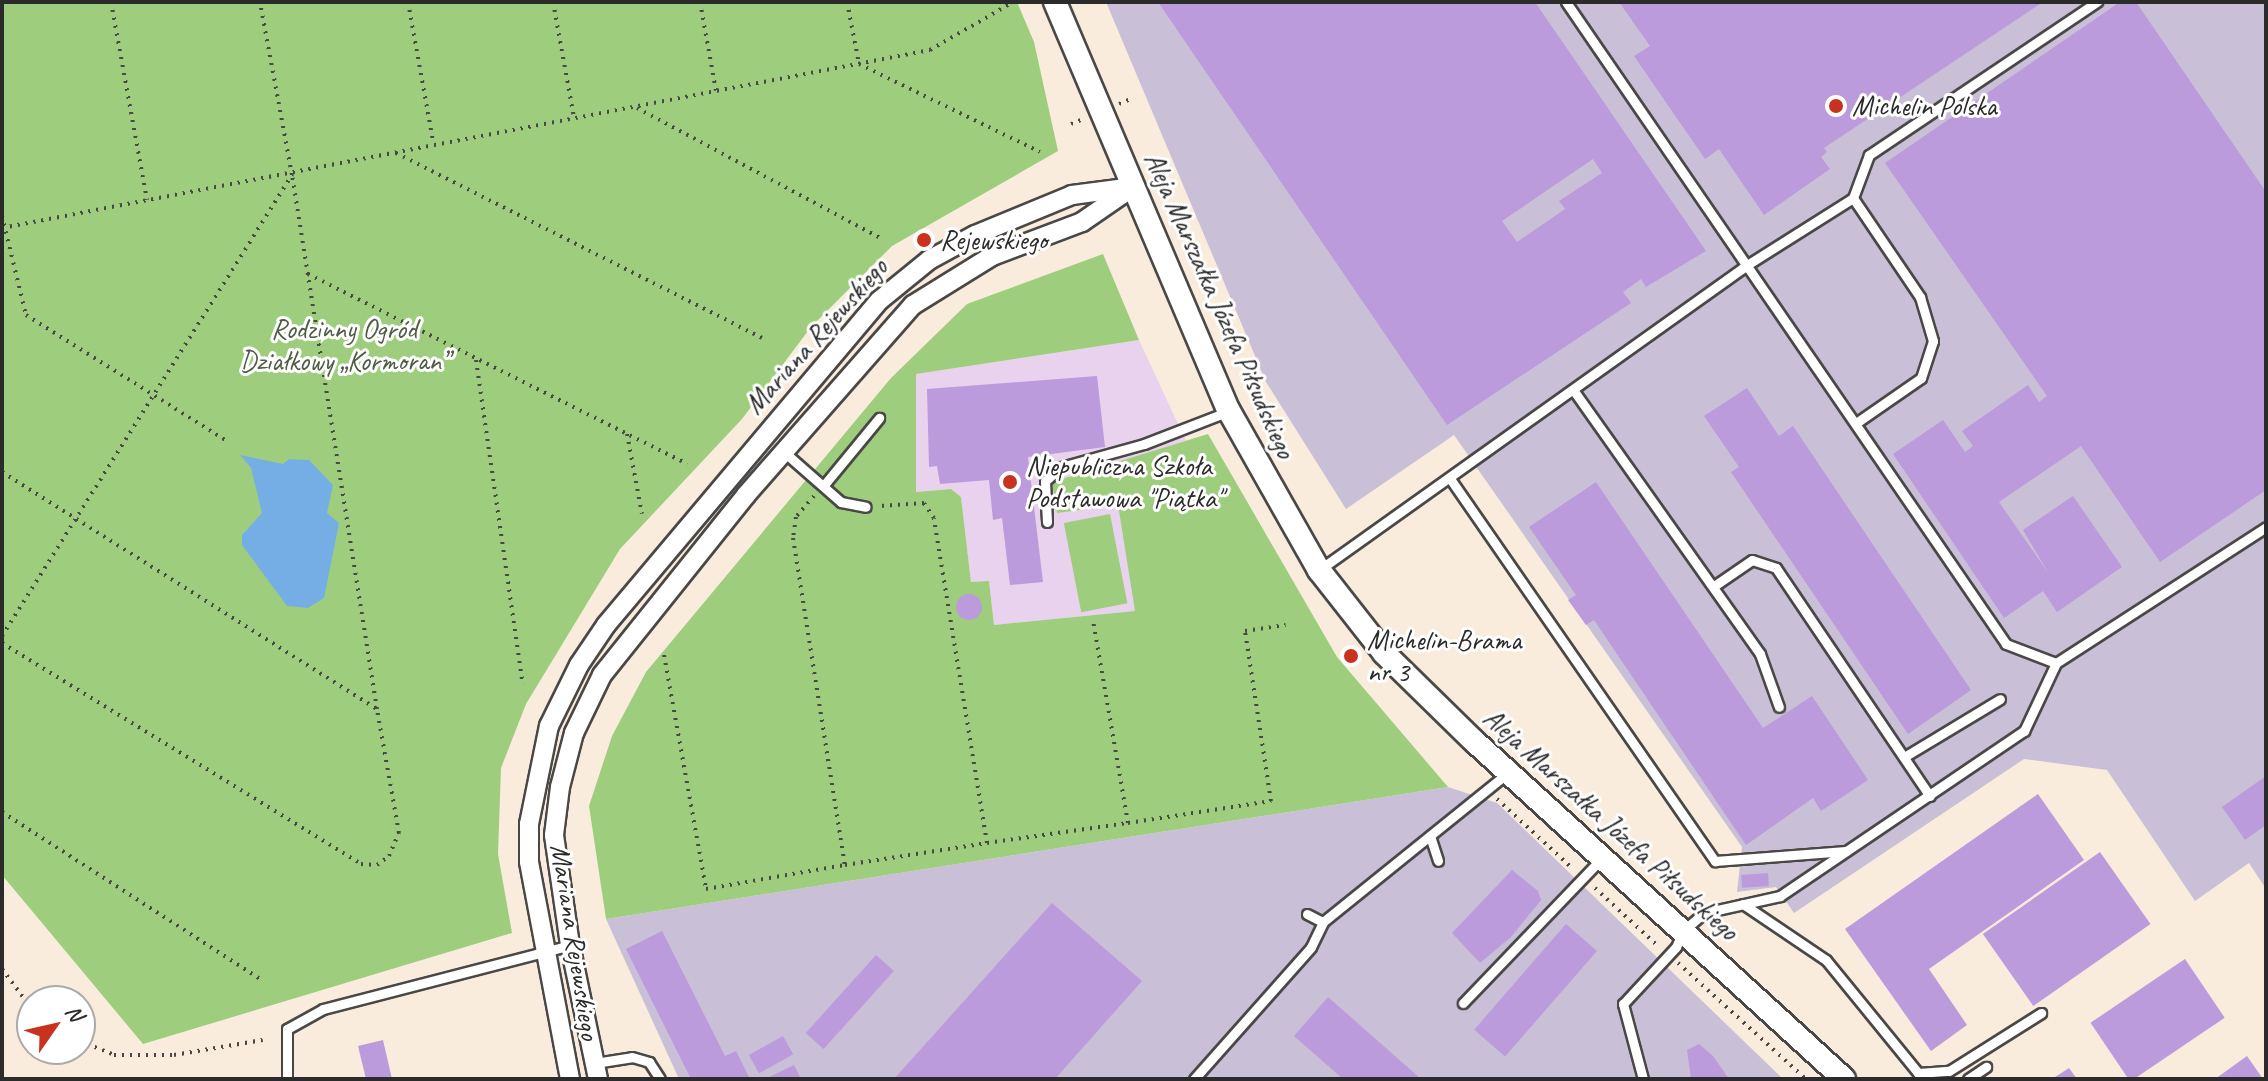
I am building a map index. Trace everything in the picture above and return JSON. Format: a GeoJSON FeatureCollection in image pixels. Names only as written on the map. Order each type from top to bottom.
{"type":"FeatureCollection","features":[{"type":"Feature","properties":{"kind":"street","name":"Aleja Marszałka Józefa Piłsudskiego"},"geometry":{"type":"LineString","coordinates":[[1055,2],[1229,411],[1319,570],[1384,653],[1844,1079]]}},
{"type":"Feature","properties":{"kind":"street","name":"Mariana Rejewskiego"},"geometry":{"type":"LineString","coordinates":[[596,1071],[570,945],[554,835],[560,787],[574,733],[602,675],[640,622],[913,305],[992,256],[1082,222],[1133,187]]}},
{"type":"Feature","properties":{"kind":"street","name":"Mariana Rejewskiego"},"geometry":{"type":"LineString","coordinates":[[570,1079],[529,862],[536,775],[549,726],[579,665],[606,625],[856,327],[910,274],[957,244],[1072,195],[1133,187]]}},
{"type":"Feature","properties":{"kind":"lane"},"geometry":{"type":"LineString","coordinates":[[1566,2],[2006,644],[2056,663]]}},
{"type":"Feature","properties":{"kind":"lane"},"geometry":{"type":"LineString","coordinates":[[1319,570],[1451,480],[1747,265],[1853,198],[1869,155],[2097,2]]}},
{"type":"Feature","properties":{"kind":"lane"},"geometry":{"type":"LineString","coordinates":[[1853,198],[1920,297],[1933,341],[1921,378],[1856,423]]}},
{"type":"Feature","properties":{"kind":"lane"},"geometry":{"type":"LineString","coordinates":[[1574,391],[1760,654],[1779,707]]}},
{"type":"Feature","properties":{"kind":"lane"},"geometry":{"type":"LineString","coordinates":[[1047,522],[1045,481],[1061,467],[1144,444],[1229,411]]}},
{"type":"Feature","properties":{"kind":"lane"},"geometry":{"type":"LineString","coordinates":[[824,485],[879,418]]}},
{"type":"Feature","properties":{"kind":"lane"},"geometry":{"type":"LineString","coordinates":[[784,452],[841,502],[866,507]]}},
{"type":"Feature","properties":{"kind":"lane"},"geometry":{"type":"LineString","coordinates":[[1451,480],[1715,861],[1849,850]]}},
{"type":"Feature","properties":{"kind":"lane"},"geometry":{"type":"LineString","coordinates":[[1643,1079],[1623,1004],[1676,947],[1683,931],[1704,913],[1780,896],[2024,731],[2056,663],[2266,527]]}},
{"type":"Feature","properties":{"kind":"lane"},"geometry":{"type":"LineString","coordinates":[[1714,586],[1752,560],[1776,568],[1930,796]]}},
{"type":"Feature","properties":{"kind":"lane"},"geometry":{"type":"LineString","coordinates":[[1904,757],[2000,699]]}},
{"type":"Feature","properties":{"kind":"lane"},"geometry":{"type":"LineString","coordinates":[[1194,1079],[1311,947],[1323,922],[1509,772]]}},
{"type":"Feature","properties":{"kind":"lane"},"geometry":{"type":"LineString","coordinates":[[1430,836],[1438,861]]}},
{"type":"Feature","properties":{"kind":"lane"},"geometry":{"type":"LineString","coordinates":[[1463,1003],[1603,858]]}},
{"type":"Feature","properties":{"kind":"lane"},"geometry":{"type":"LineString","coordinates":[[1743,904],[1826,960],[1918,1073],[1949,1071],[2041,1013]]}},
{"type":"Feature","properties":{"kind":"lane"},"geometry":{"type":"LineString","coordinates":[[1307,914],[1323,922]]}},
{"type":"Feature","properties":{"kind":"lane"},"geometry":{"type":"LineString","coordinates":[[287,1079],[287,1029],[323,1009],[570,945]]}},
{"type":"Feature","properties":{"kind":"lane"},"geometry":{"type":"LineString","coordinates":[[596,1071],[632,1057],[649,1062],[660,1079]]}},
{"type":"Feature","properties":{"kind":"lane"},"geometry":{"type":"LineString","coordinates":[[1968,1079],[1986,1067]]}},
{"type":"Feature","properties":{"kind":"path"},"geometry":{"type":"LineString","coordinates":[[111,2],[147,200]]}},
{"type":"Feature","properties":{"kind":"path"},"geometry":{"type":"LineString","coordinates":[[2,643],[361,864],[377,865],[389,856],[399,833],[292,175],[260,2]]}},
{"type":"Feature","properties":{"kind":"path"},"geometry":{"type":"LineString","coordinates":[[408,2],[433,142]]}},
{"type":"Feature","properties":{"kind":"path"},"geometry":{"type":"LineString","coordinates":[[553,2],[574,118]]}},
{"type":"Feature","properties":{"kind":"path"},"geometry":{"type":"LineString","coordinates":[[700,2],[716,91]]}},
{"type":"Feature","properties":{"kind":"path"},"geometry":{"type":"LineString","coordinates":[[847,2],[859,64]]}},
{"type":"Feature","properties":{"kind":"path"},"geometry":{"type":"LineString","coordinates":[[3,228],[292,175],[433,142],[930,50],[1013,2]]}},
{"type":"Feature","properties":{"kind":"path"},"geometry":{"type":"LineString","coordinates":[[859,64],[1040,152]]}},
{"type":"Feature","properties":{"kind":"path"},"geometry":{"type":"LineString","coordinates":[[635,107],[882,239]]}},
{"type":"Feature","properties":{"kind":"path"},"geometry":{"type":"LineString","coordinates":[[394,152],[762,338]]}},
{"type":"Feature","properties":{"kind":"path"},"geometry":{"type":"LineString","coordinates":[[2,636],[292,175]]}},
{"type":"Feature","properties":{"kind":"path"},"geometry":{"type":"LineString","coordinates":[[2,216],[26,315],[153,398],[225,440]]}},
{"type":"Feature","properties":{"kind":"path"},"geometry":{"type":"LineString","coordinates":[[308,274],[687,464]]}},
{"type":"Feature","properties":{"kind":"path"},"geometry":{"type":"LineString","coordinates":[[476,360],[523,685]]}},
{"type":"Feature","properties":{"kind":"path"},"geometry":{"type":"LineString","coordinates":[[627,434],[642,514]]}},
{"type":"Feature","properties":{"kind":"path"},"geometry":{"type":"LineString","coordinates":[[2,472],[377,709]]}},
{"type":"Feature","properties":{"kind":"path"},"geometry":{"type":"LineString","coordinates":[[824,485],[796,517],[793,538],[845,865]]}},
{"type":"Feature","properties":{"kind":"path"},"geometry":{"type":"LineString","coordinates":[[866,507],[924,503],[934,518],[987,843]]}},
{"type":"Feature","properties":{"kind":"path"},"geometry":{"type":"LineString","coordinates":[[1093,620],[1128,823]]}},
{"type":"Feature","properties":{"kind":"path"},"geometry":{"type":"LineString","coordinates":[[664,655],[706,889],[1271,801],[1245,631],[1286,625]]}},
{"type":"Feature","properties":{"kind":"path"},"geometry":{"type":"LineString","coordinates":[[1500,801],[1578,873]]}},
{"type":"Feature","properties":{"kind":"path"},"geometry":{"type":"LineString","coordinates":[[2,812],[262,980]]}},
{"type":"Feature","properties":{"kind":"path"},"geometry":{"type":"LineString","coordinates":[[1589,883],[1655,943]]}},
{"type":"Feature","properties":{"kind":"path"},"geometry":{"type":"LineString","coordinates":[[1683,968],[1806,1079]]}},
{"type":"Feature","properties":{"kind":"path"},"geometry":{"type":"LineString","coordinates":[[2,969],[16,988]]}},
{"type":"Feature","properties":{"kind":"path"},"geometry":{"type":"LineString","coordinates":[[96,1048],[114,1055],[174,1055],[263,1040]]}},
{"type":"Feature","properties":{"kind":"shaded area"},"geometry":{"type":"Polygon","coordinates":[[[1106,2],[2266,2],[2266,889],[2249,863],[2195,901],[2107,770],[2024,759],[1794,913],[1776,887],[1737,892],[1742,847],[1454,435],[1346,509],[1266,382],[1106,2]]]}},
{"type":"Feature","properties":{"kind":"shaded area"},"geometry":{"type":"Polygon","coordinates":[[[1139,340],[1186,441],[1052,482],[1118,505],[1136,611],[994,625],[989,582],[971,582],[961,497],[951,489],[916,492],[916,374],[1139,340]]]}},
{"type":"Feature","properties":{"kind":"shaded area"},"geometry":{"type":"Polygon","coordinates":[[[1448,787],[1497,803],[1783,1079],[679,1079],[606,919],[1448,787]]]}},
{"type":"Feature","properties":{"kind":"green space","name":"Rodzinny Ogród Działkowy „Kormoran”"},"geometry":{"type":"Polygon","coordinates":[[[2,2],[1017,2],[1034,42],[1058,151],[892,246],[811,327],[742,419],[620,549],[526,704],[501,768],[498,854],[512,933],[143,1044],[2,875],[2,2]]]}},
{"type":"Feature","properties":{"kind":"green space"},"geometry":{"type":"Polygon","coordinates":[[[1103,254],[1139,340],[916,374],[916,492],[951,489],[961,497],[971,582],[989,581],[994,625],[1135,611],[1118,505],[1057,513],[1052,482],[1208,434],[1337,657],[1448,787],[606,919],[589,806],[612,736],[646,672],[891,378],[967,304],[1103,254]]]}},
{"type":"Feature","properties":{"kind":"green space"},"geometry":{"type":"Polygon","coordinates":[[[1110,514],[1127,603],[1081,612],[1064,523],[1110,514]]]}},
{"type":"Feature","properties":{"kind":"water"},"geometry":{"type":"Polygon","coordinates":[[[240,455],[283,464],[289,459],[309,460],[333,485],[327,513],[339,523],[324,598],[308,608],[287,606],[242,545],[242,535],[262,513],[251,468],[240,455]]]}},
{"type":"Feature","properties":{"kind":"building"},"geometry":{"type":"Polygon","coordinates":[[[1158,2],[1535,2],[1706,251],[1646,287],[1641,279],[1623,292],[1631,303],[1447,425],[1158,2]],[[1593,159],[1502,221],[1517,242],[1565,209],[1559,201],[1602,173],[1593,159]]]}},
{"type":"Feature","properties":{"kind":"building","name":"Michelin Polska"},"geometry":{"type":"Polygon","coordinates":[[[1619,2],[2043,2],[1824,148],[1827,152],[1821,157],[1830,169],[1764,215],[1719,149],[1705,159],[1634,56],[1650,46],[1619,2]]]}},
{"type":"Feature","properties":{"kind":"building"},"geometry":{"type":"Polygon","coordinates":[[[2120,2],[2136,2],[2266,192],[2266,490],[2160,562],[2081,446],[1999,502],[2049,574],[2023,530],[2073,496],[2122,567],[2057,612],[2043,591],[2004,618],[1893,454],[1943,420],[1965,452],[1973,446],[1962,431],[2028,385],[2039,402],[2047,396],[1885,163],[2120,2]]]}},
{"type":"Feature","properties":{"kind":"building","name":"Niepubliczna Szkoła Podstawowa \"Piątka\""},"geometry":{"type":"Polygon","coordinates":[[[1097,376],[1105,447],[1028,457],[1043,582],[1010,585],[1002,518],[993,520],[989,480],[940,484],[937,466],[929,467],[927,389],[1097,376]]]}},
{"type":"Feature","properties":{"kind":"building"},"geometry":{"type":"Polygon","coordinates":[[[1747,388],[1779,436],[1793,426],[1971,690],[1908,734],[1731,472],[1739,467],[1704,416],[1747,388]]]}},
{"type":"Feature","properties":{"kind":"building"},"geometry":{"type":"Polygon","coordinates":[[[1596,482],[1763,728],[1812,696],[1868,780],[1821,811],[1813,798],[1746,845],[1594,620],[1586,625],[1568,600],[1576,595],[1529,527],[1596,482]]]}},
{"type":"Feature","properties":{"kind":"building"},"geometry":{"type":"Polygon","coordinates":[[[969,594],[979,597],[982,607],[979,617],[969,620],[959,617],[956,607],[959,597],[969,594]]]}},
{"type":"Feature","properties":{"kind":"building"},"geometry":{"type":"Polygon","coordinates":[[[2266,776],[2266,825],[2245,840],[2222,807],[2266,776]]]}},
{"type":"Feature","properties":{"kind":"building"},"geometry":{"type":"Polygon","coordinates":[[[2038,794],[2084,860],[1929,969],[1967,1025],[1931,1051],[1845,929],[2038,794]]]}},
{"type":"Feature","properties":{"kind":"building"},"geometry":{"type":"Polygon","coordinates":[[[2100,852],[2150,924],[2033,1006],[1983,934],[2100,852]]]}},
{"type":"Feature","properties":{"kind":"building"},"geometry":{"type":"Polygon","coordinates":[[[1512,870],[1538,891],[1541,900],[1511,937],[1480,963],[1452,933],[1512,870]]]}},
{"type":"Feature","properties":{"kind":"building"},"geometry":{"type":"Polygon","coordinates":[[[1768,873],[1769,886],[1742,888],[1741,875],[1768,873]]]}},
{"type":"Feature","properties":{"kind":"building"},"geometry":{"type":"Polygon","coordinates":[[[1052,903],[1142,981],[1055,1079],[894,1079],[1052,903]]]}},
{"type":"Feature","properties":{"kind":"building"},"geometry":{"type":"Polygon","coordinates":[[[1566,924],[1597,951],[1505,1057],[1474,1030],[1566,924]]]}},
{"type":"Feature","properties":{"kind":"building"},"geometry":{"type":"Polygon","coordinates":[[[662,931],[725,1056],[736,1051],[750,1079],[691,1079],[626,949],[662,931]]]}},
{"type":"Feature","properties":{"kind":"building"},"geometry":{"type":"Polygon","coordinates":[[[876,955],[894,971],[824,1049],[806,1033],[876,955]]]}},
{"type":"Feature","properties":{"kind":"building"},"geometry":{"type":"Polygon","coordinates":[[[2185,959],[2225,1018],[2134,1079],[2128,1079],[2090,1023],[2185,959]]]}},
{"type":"Feature","properties":{"kind":"building"},"geometry":{"type":"Polygon","coordinates":[[[1328,997],[1421,1079],[1343,1079],[1294,1036],[1328,997]]]}},
{"type":"Feature","properties":{"kind":"building"},"geometry":{"type":"Polygon","coordinates":[[[783,1036],[793,1054],[759,1073],[749,1055],[783,1036]]]}},
{"type":"Feature","properties":{"kind":"building"},"geometry":{"type":"Polygon","coordinates":[[[383,1040],[392,1079],[366,1079],[358,1046],[383,1040]]]}},
{"type":"Feature","properties":{"kind":"building"},"geometry":{"type":"Polygon","coordinates":[[[1699,1044],[1713,1056],[1729,1079],[1691,1079],[1687,1050],[1699,1044]]]}},
{"type":"Feature","properties":{"kind":"building"},"geometry":{"type":"Polygon","coordinates":[[[2247,1056],[2263,1079],[2215,1079],[2247,1056]]]}},
{"type":"Feature","properties":{"kind":"building"},"geometry":{"type":"Polygon","coordinates":[[[794,1065],[801,1079],[765,1079],[794,1065]]]}},
{"type":"Feature","properties":{"kind":"building"},"geometry":{"type":"Polygon","coordinates":[[[2069,1068],[2077,1079],[2052,1079],[2069,1068]]]}},
{"type":"Feature","properties":{"kind":"place","name":"Michelin Polska"},"geometry":{"type":"Point","coordinates":[1836,106]}},
{"type":"Feature","properties":{"kind":"place","name":"Rejewskiego"},"geometry":{"type":"Point","coordinates":[924,240]}},
{"type":"Feature","properties":{"kind":"place","name":"Niepubliczna Szkoła Podstawowa \"Piątka\""},"geometry":{"type":"Point","coordinates":[1010,482]}},
{"type":"Feature","properties":{"kind":"place","name":"Michelin-Brama nr 3"},"geometry":{"type":"Point","coordinates":[1351,656]}}]}
